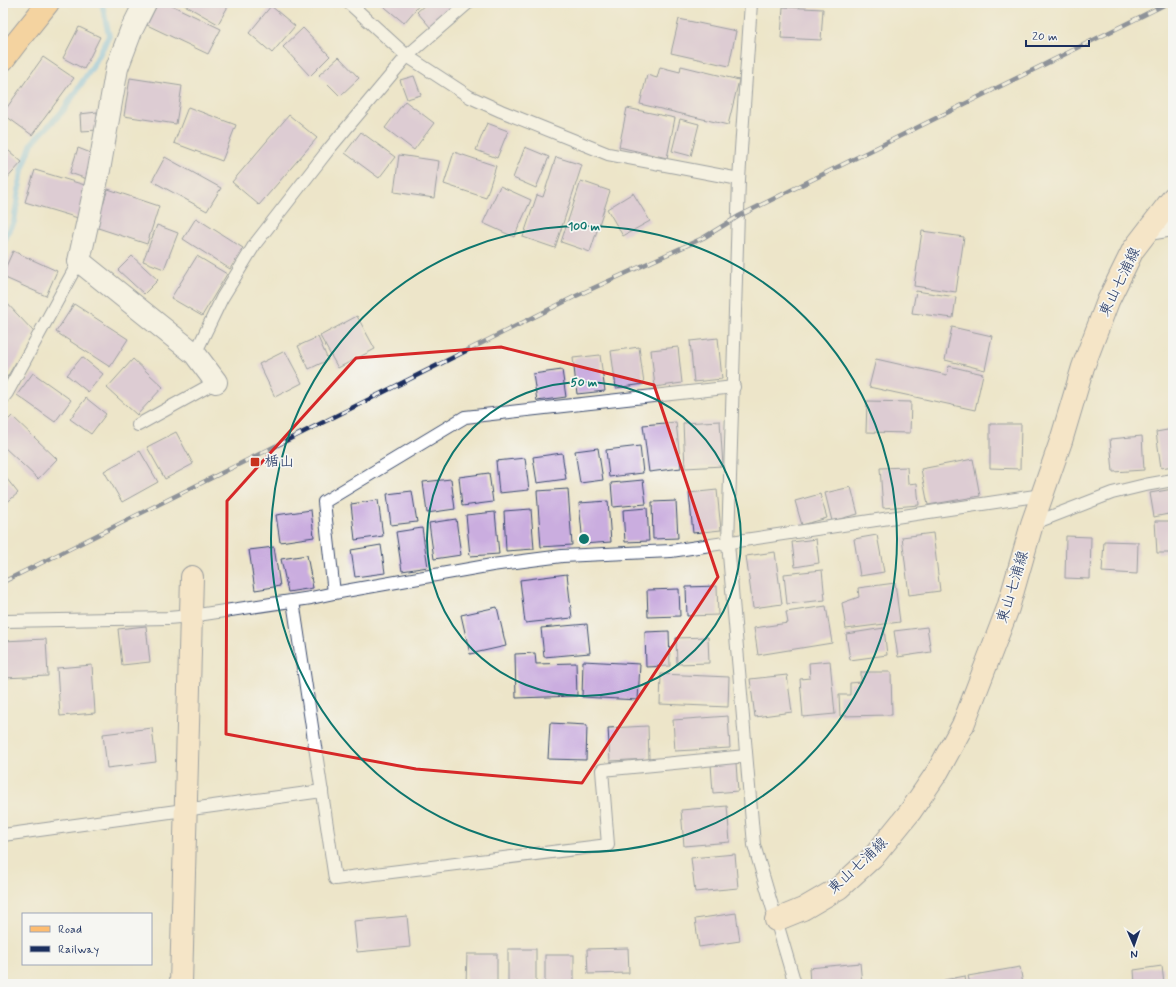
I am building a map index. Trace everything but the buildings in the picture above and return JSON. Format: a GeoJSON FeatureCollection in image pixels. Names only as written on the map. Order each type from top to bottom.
{"type":"FeatureCollection","features":[{"type":"Feature","properties":{"kind":"main road"},"geometry":{"type":"LineString","coordinates":[[3,60],[9,41],[48,3]]}},
{"type":"Feature","properties":{"kind":"main road","name":"東山七浦線"},"geometry":{"type":"LineString","coordinates":[[776,920],[803,909],[839,888],[875,855],[910,812],[938,771],[963,725],[1008,608],[1032,524],[1061,440],[1083,367],[1108,301],[1133,250],[1173,198]]}},
{"type":"Feature","properties":{"kind":"main road"},"geometry":{"type":"LineString","coordinates":[[181,984],[192,577]]}},
{"type":"Feature","properties":{"kind":"street"},"geometry":{"type":"LineString","coordinates":[[145,3],[131,31],[117,68],[99,170],[79,261],[195,354],[216,382]]}},
{"type":"Feature","properties":{"kind":"street"},"geometry":{"type":"LineString","coordinates":[[1150,229],[1173,225]]}},
{"type":"Feature","properties":{"kind":"lane"},"geometry":{"type":"LineString","coordinates":[[349,3],[407,56],[470,98],[608,154],[739,179]]}},
{"type":"Feature","properties":{"kind":"lane"},"geometry":{"type":"LineString","coordinates":[[195,354],[222,298],[255,244],[329,149],[407,56],[468,3]]}},
{"type":"Feature","properties":{"kind":"lane"},"geometry":{"type":"LineString","coordinates":[[751,3],[739,179],[734,387],[728,543],[754,845],[795,984]]}},
{"type":"Feature","properties":{"kind":"lane"},"geometry":{"type":"LineString","coordinates":[[3,398],[7,394],[79,261]]}},
{"type":"Feature","properties":{"kind":"lane"},"geometry":{"type":"LineString","coordinates":[[138,426],[216,382]]}},
{"type":"Feature","properties":{"kind":"lane"},"geometry":{"type":"LineString","coordinates":[[334,593],[324,502],[465,417],[734,387]]}},
{"type":"Feature","properties":{"kind":"lane"},"geometry":{"type":"LineString","coordinates":[[1032,524],[1112,493],[1173,480]]}},
{"type":"Feature","properties":{"kind":"lane"},"geometry":{"type":"LineString","coordinates":[[3,622],[168,618],[190,616],[311,598],[492,565],[562,556],[672,551],[1042,495]]}},
{"type":"Feature","properties":{"kind":"lane"},"geometry":{"type":"LineString","coordinates":[[293,601],[335,879],[608,845],[602,770],[746,756]]}},
{"type":"Feature","properties":{"kind":"lane"},"geometry":{"type":"LineString","coordinates":[[3,835],[322,791]]}},
{"type":"Feature","properties":{"kind":"highlighted area"},"geometry":{"type":"Polygon","coordinates":[[[501,347],[654,385],[718,577],[582,783],[416,769],[226,734],[227,501],[356,358],[501,347]]]}},
{"type":"Feature","properties":{"kind":"waterway"},"geometry":{"type":"LineString","coordinates":[[3,242],[14,222],[22,170],[32,143],[63,111],[93,66],[109,36],[102,3]]}},
{"type":"Feature","properties":{"kind":"railway"},"geometry":{"type":"LineString","coordinates":[[3,582],[576,296],[703,238],[739,216],[1168,3]]}},
{"type":"Feature","properties":{"kind":"place","name":"楯山"},"geometry":{"type":"Point","coordinates":[255,462]}}]}
